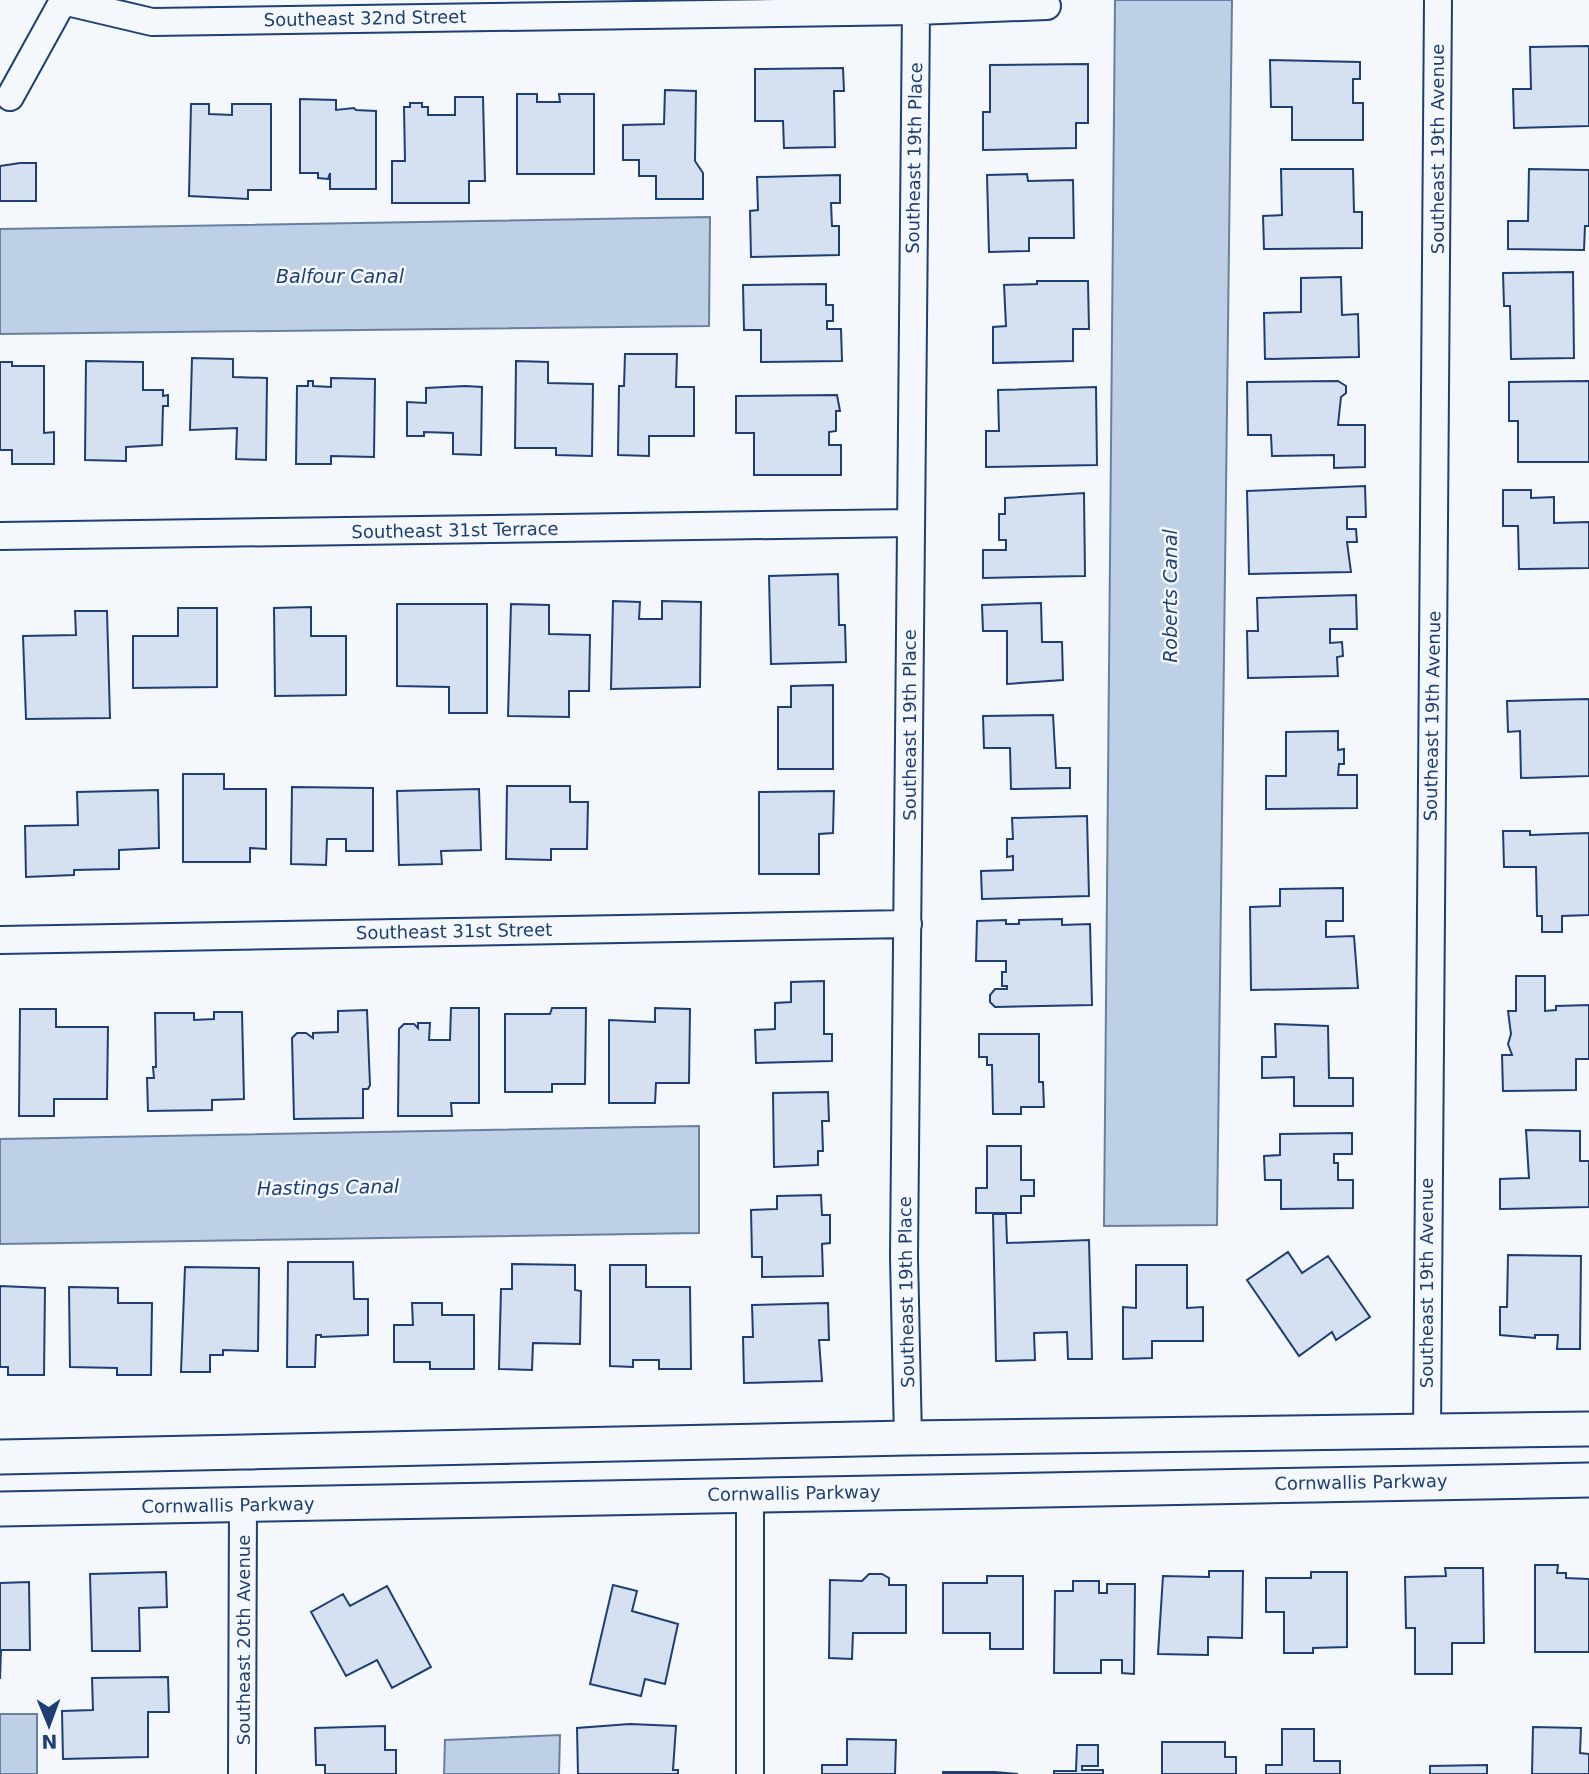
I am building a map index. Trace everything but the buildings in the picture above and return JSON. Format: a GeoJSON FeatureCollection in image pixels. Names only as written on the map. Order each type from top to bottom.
{"type":"FeatureCollection","features":[{"type":"Feature","properties":{"kind":"street","name":"Southeast 32nd Street"},"geometry":{"type":"LineString","coordinates":[[10,97],[63,0],[152,22],[916,11],[1047,6]]}},
{"type":"Feature","properties":{"kind":"street","name":"Southeast 19th Avenue"},"geometry":{"type":"LineString","coordinates":[[1427,1433],[1438,0]]}},
{"type":"Feature","properties":{"kind":"street","name":"Southeast 19th Place"},"geometry":{"type":"LineString","coordinates":[[908,1438],[904,1257],[916,11]]}},
{"type":"Feature","properties":{"kind":"street","name":"Southeast 31st Terrace"},"geometry":{"type":"LineString","coordinates":[[0,536],[911,523]]}},
{"type":"Feature","properties":{"kind":"street","name":"Southeast 31st Street"},"geometry":{"type":"LineString","coordinates":[[0,940],[908,924]]}},
{"type":"Feature","properties":{"kind":"street"},"geometry":{"type":"LineString","coordinates":[[0,1457],[908,1438],[1589,1429]]}},
{"type":"Feature","properties":{"kind":"street"},"geometry":{"type":"LineString","coordinates":[[1425,1480],[1427,1433]]}},
{"type":"Feature","properties":{"kind":"street"},"geometry":{"type":"LineString","coordinates":[[908,1438],[910,1490]]}},
{"type":"Feature","properties":{"kind":"street"},"geometry":{"type":"LineString","coordinates":[[748,1442],[750,1774]]}},
{"type":"Feature","properties":{"kind":"street"},"geometry":{"type":"LineString","coordinates":[[242,1453],[243,1505]]}},
{"type":"Feature","properties":{"kind":"street","name":"Cornwallis Parkway"},"geometry":{"type":"LineString","coordinates":[[0,1509],[1425,1480],[1589,1480]]}},
{"type":"Feature","properties":{"kind":"street","name":"Southeast 20th Avenue"},"geometry":{"type":"LineString","coordinates":[[242,1774],[243,1505]]}},
{"type":"Feature","properties":{"kind":"water","name":"Roberts Canal"},"geometry":{"type":"Polygon","coordinates":[[[1115,0],[1232,0],[1217,1225],[1104,1226],[1115,0]]]}},
{"type":"Feature","properties":{"kind":"water","name":"Balfour Canal"},"geometry":{"type":"Polygon","coordinates":[[[710,217],[709,326],[0,334],[0,229],[710,217]]]}},
{"type":"Feature","properties":{"kind":"water","name":"Hastings Canal"},"geometry":{"type":"Polygon","coordinates":[[[699,1126],[699,1233],[0,1244],[0,1139],[699,1126]]]}},
{"type":"Feature","properties":{"kind":"water"},"geometry":{"type":"Polygon","coordinates":[[[0,1714],[37,1714],[37,1774],[0,1774],[0,1714]]]}},
{"type":"Feature","properties":{"kind":"water"},"geometry":{"type":"Polygon","coordinates":[[[560,1735],[559,1774],[444,1774],[445,1740],[560,1735]]]}}]}
